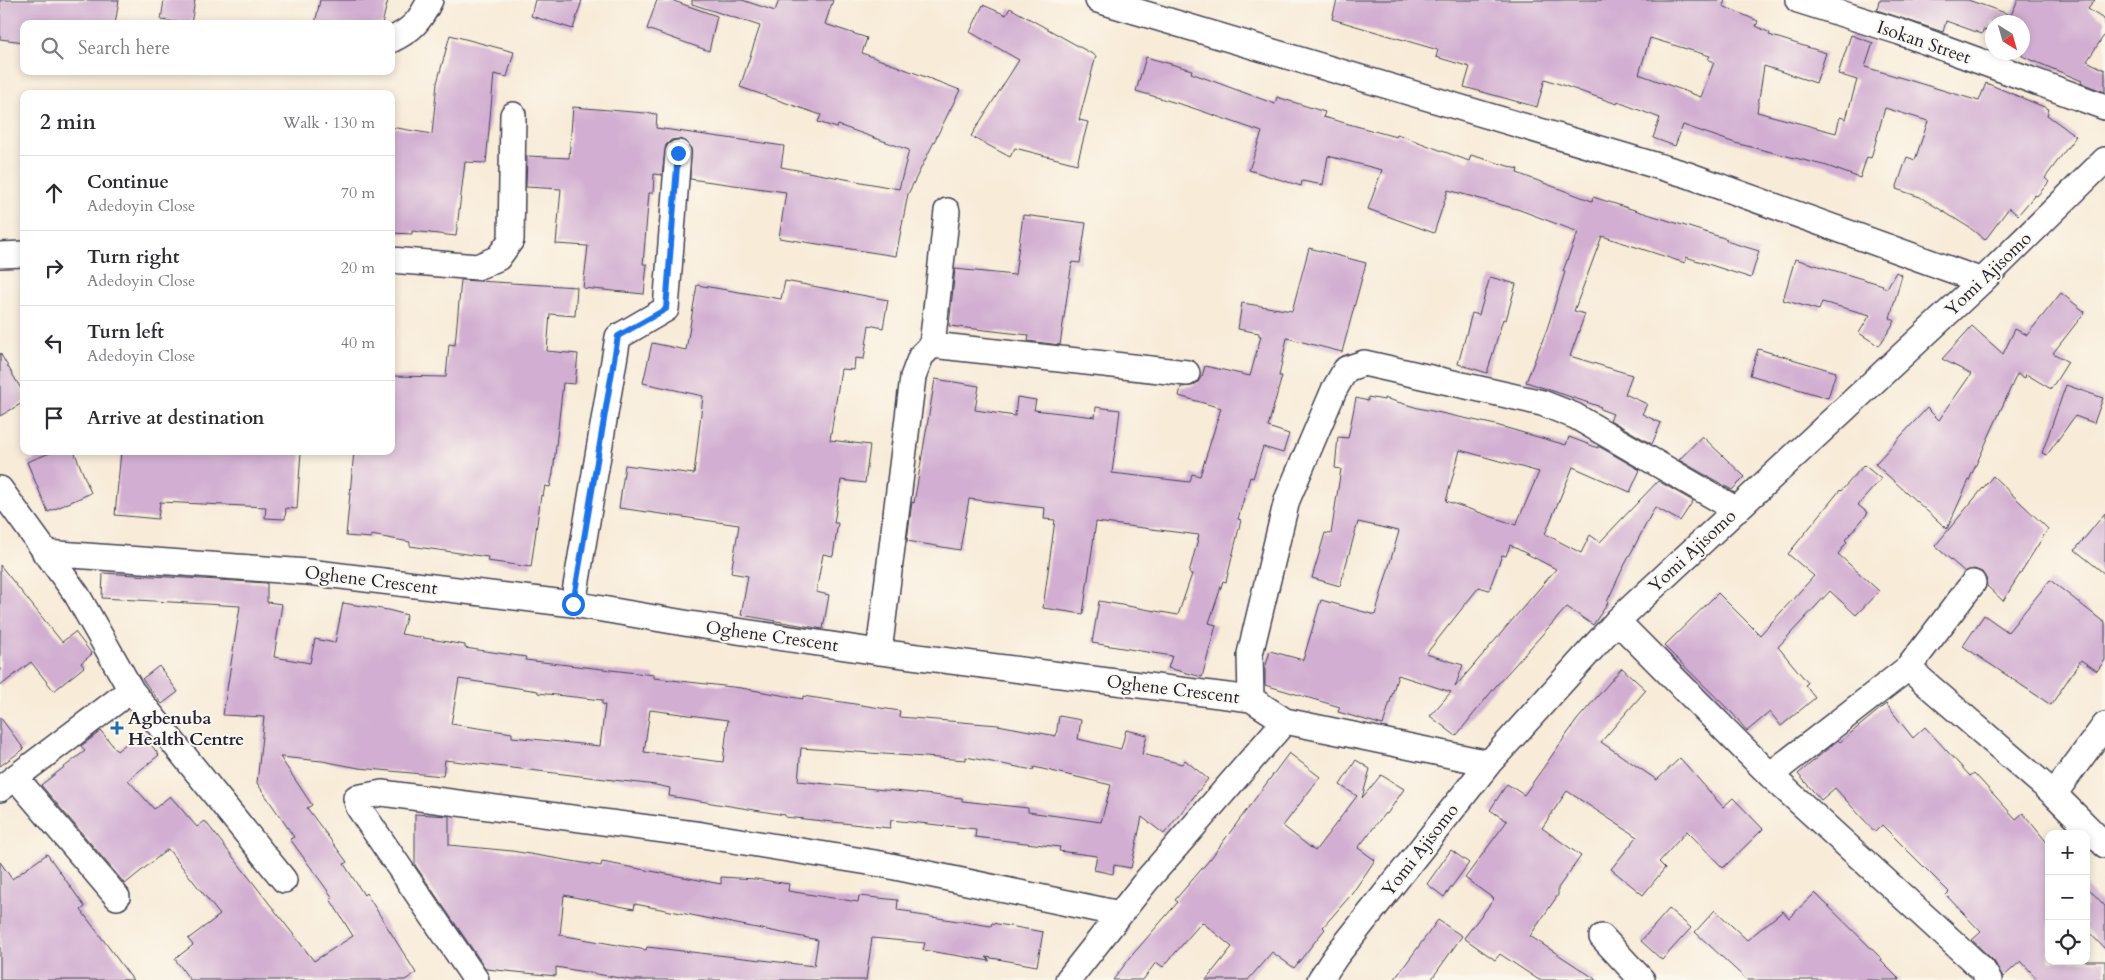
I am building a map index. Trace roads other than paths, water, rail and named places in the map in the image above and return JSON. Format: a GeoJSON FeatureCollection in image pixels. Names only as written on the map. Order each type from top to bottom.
{"type":"FeatureCollection","features":[{"type":"Feature","properties":{"kind":"street"},"geometry":{"type":"LineString","coordinates":[[395,38],[412,30],[425,12],[430,0]]}},
{"type":"Feature","properties":{"kind":"street"},"geometry":{"type":"LineString","coordinates":[[1098,0],[1688,175],[1982,281]]}},
{"type":"Feature","properties":{"kind":"street","name":"Isokan Street"},"geometry":{"type":"LineString","coordinates":[[1798,0],[1900,32],[2105,107]]}},
{"type":"Feature","properties":{"kind":"street"},"geometry":{"type":"LineString","coordinates":[[395,260],[477,268],[498,258],[511,240],[513,115]]}},
{"type":"Feature","properties":{"kind":"street"},"geometry":{"type":"LineString","coordinates":[[573,604],[618,336],[666,309],[678,153]]}},
{"type":"Feature","properties":{"kind":"street","name":"Yomi Ajisomo"},"geometry":{"type":"LineString","coordinates":[[1320,980],[1336,956],[1489,763],[1617,621],[1982,281],[2105,160]]}},
{"type":"Feature","properties":{"kind":"street"},"geometry":{"type":"LineString","coordinates":[[879,652],[913,377],[921,356],[932,345],[947,211]]}},
{"type":"Feature","properties":{"kind":"street"},"geometry":{"type":"LineString","coordinates":[[0,255],[20,254]]}},
{"type":"Feature","properties":{"kind":"street"},"geometry":{"type":"LineString","coordinates":[[932,345],[1188,373]]}},
{"type":"Feature","properties":{"kind":"street"},"geometry":{"type":"LineString","coordinates":[[1251,699],[1250,654],[1287,500],[1334,390],[1346,369],[1364,363],[1542,403],[1575,416],[1737,510]]}},
{"type":"Feature","properties":{"kind":"street"},"geometry":{"type":"LineString","coordinates":[[0,489],[45,553],[77,594],[131,690],[284,880]]}},
{"type":"Feature","properties":{"kind":"street","name":"Oghene Crescent"},"geometry":{"type":"LineString","coordinates":[[45,553],[308,572],[573,604],[690,624],[879,652],[1251,699],[1285,720],[1489,763]]}},
{"type":"Feature","properties":{"kind":"street"},"geometry":{"type":"LineString","coordinates":[[1770,775],[1908,668],[1973,583]]}},
{"type":"Feature","properties":{"kind":"street"},"geometry":{"type":"LineString","coordinates":[[1617,621],[1770,775],[1982,968],[1989,980]]}},
{"type":"Feature","properties":{"kind":"street"},"geometry":{"type":"LineString","coordinates":[[1908,668],[2054,794],[2105,845]]}},
{"type":"Feature","properties":{"kind":"street"},"geometry":{"type":"LineString","coordinates":[[117,898],[8,783],[131,690]]}},
{"type":"Feature","properties":{"kind":"street"},"geometry":{"type":"LineString","coordinates":[[1068,980],[1147,880],[1285,720]]}},
{"type":"Feature","properties":{"kind":"street"},"geometry":{"type":"LineString","coordinates":[[2054,794],[2105,725]]}},
{"type":"Feature","properties":{"kind":"street"},"geometry":{"type":"LineString","coordinates":[[476,980],[359,808],[356,798],[382,793],[702,835],[881,864],[1120,914]]}},
{"type":"Feature","properties":{"kind":"street"},"geometry":{"type":"LineString","coordinates":[[1602,936],[1642,980]]}},
{"type":"Feature","properties":{"kind":"place","name":"Agbenuba Health Centre"},"geometry":{"type":"Point","coordinates":[117,728]}}]}
